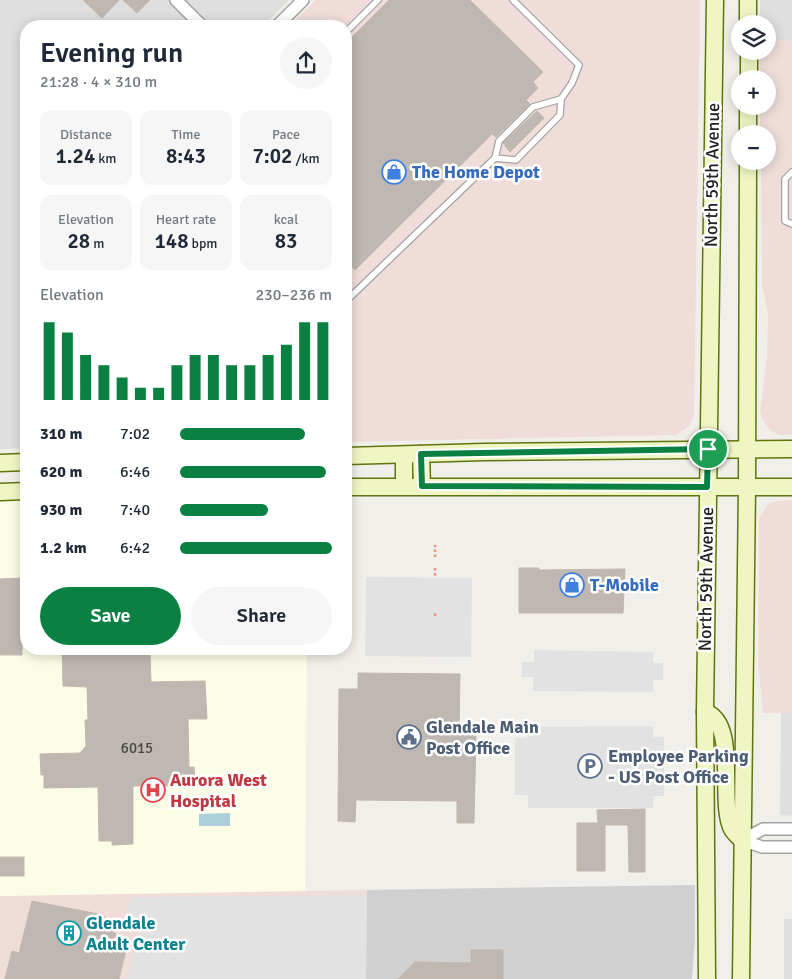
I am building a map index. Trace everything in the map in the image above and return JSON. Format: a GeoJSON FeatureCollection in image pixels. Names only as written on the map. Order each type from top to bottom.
{"type":"FeatureCollection","features":[{"type":"Feature","properties":{"kind":"main road","name":"North 59th Avenue"},"geometry":{"type":"LineString","coordinates":[[707,979],[705,712],[715,0]]}},
{"type":"Feature","properties":{"kind":"main road"},"geometry":{"type":"LineString","coordinates":[[748,0],[748,15]]}},
{"type":"Feature","properties":{"kind":"main road","name":"North 59th Avenue"},"geometry":{"type":"LineString","coordinates":[[740,979],[747,487],[748,170]]}},
{"type":"Feature","properties":{"kind":"main road"},"geometry":{"type":"LineString","coordinates":[[352,456],[792,449]]}},
{"type":"Feature","properties":{"kind":"main road"},"geometry":{"type":"LineString","coordinates":[[421,454],[422,486]]}},
{"type":"Feature","properties":{"kind":"main road"},"geometry":{"type":"LineString","coordinates":[[404,455],[404,486]]}},
{"type":"Feature","properties":{"kind":"main road"},"geometry":{"type":"LineString","coordinates":[[0,463],[20,462]]}},
{"type":"Feature","properties":{"kind":"main road"},"geometry":{"type":"LineString","coordinates":[[352,487],[792,487]]}},
{"type":"Feature","properties":{"kind":"main road"},"geometry":{"type":"LineString","coordinates":[[0,492],[20,491]]}},
{"type":"Feature","properties":{"kind":"main road"},"geometry":{"type":"LineString","coordinates":[[705,712],[714,718],[722,733],[726,755],[728,814],[732,829],[742,840]]}},
{"type":"Feature","properties":{"kind":"street"},"geometry":{"type":"LineString","coordinates":[[176,0],[196,20]]}},
{"type":"Feature","properties":{"kind":"street"},"geometry":{"type":"LineString","coordinates":[[282,20],[303,0]]}},
{"type":"Feature","properties":{"kind":"street"},"geometry":{"type":"LineString","coordinates":[[742,840],[763,829],[792,829]]}},
{"type":"Feature","properties":{"kind":"street"},"geometry":{"type":"LineString","coordinates":[[742,840],[762,847],[792,847]]}},
{"type":"Feature","properties":{"kind":"lane"},"geometry":{"type":"LineString","coordinates":[[352,26],[378,0]]}},
{"type":"Feature","properties":{"kind":"lane"},"geometry":{"type":"LineString","coordinates":[[495,158],[516,160],[560,115],[561,99],[572,83],[579,65],[513,0]]}},
{"type":"Feature","properties":{"kind":"lane"},"geometry":{"type":"LineString","coordinates":[[352,295],[495,158],[499,141],[533,107],[561,99]]}},
{"type":"Feature","properties":{"kind":"lane"},"geometry":{"type":"LineString","coordinates":[[792,172],[785,179],[785,220],[792,224]]}},
{"type":"Feature","properties":{"kind":"path"},"geometry":{"type":"LineString","coordinates":[[435,545],[435,557]]}},
{"type":"Feature","properties":{"kind":"path"},"geometry":{"type":"LineString","coordinates":[[435,568],[435,576]]}},
{"type":"Feature","properties":{"kind":"shaded area"},"geometry":{"type":"Polygon","coordinates":[[[0,0],[289,0],[269,20],[20,20],[20,448],[0,449],[0,0]]]}},
{"type":"Feature","properties":{"kind":"shaded area"},"geometry":{"type":"Polygon","coordinates":[[[316,0],[700,0],[694,417],[689,426],[676,435],[352,442],[352,20],[296,20],[316,0]]]}},
{"type":"Feature","properties":{"kind":"shaded area"},"geometry":{"type":"Polygon","coordinates":[[[760,0],[792,0],[792,41],[776,40],[776,15],[760,15],[760,0]]]}},
{"type":"Feature","properties":{"kind":"shaded area"},"geometry":{"type":"Polygon","coordinates":[[[776,40],[792,41],[792,435],[780,435],[771,431],[762,419],[760,411],[767,356],[768,314],[762,286],[761,170],[776,170],[776,125],[760,125],[760,115],[776,115],[776,70],[760,70],[760,60],[776,60],[776,40]]]}},
{"type":"Feature","properties":{"kind":"shaded area","name":"Aurora West Hospital"},"geometry":{"type":"Polygon","coordinates":[[[0,499],[20,499],[20,655],[307,655],[305,891],[0,896],[0,499]]]}},
{"type":"Feature","properties":{"kind":"shaded area"},"geometry":{"type":"Polygon","coordinates":[[[792,500],[792,713],[763,713],[758,662],[759,519],[768,504],[792,500]]]}},
{"type":"Feature","properties":{"kind":"shaded area"},"geometry":{"type":"Polygon","coordinates":[[[366,577],[472,578],[471,657],[365,656],[366,577]]]}},
{"type":"Feature","properties":{"kind":"shaded area"},"geometry":{"type":"Polygon","coordinates":[[[534,650],[653,652],[653,663],[663,663],[663,680],[653,680],[653,692],[533,691],[533,677],[522,677],[522,662],[534,662],[534,650]]]}},
{"type":"Feature","properties":{"kind":"shaded area"},"geometry":{"type":"Polygon","coordinates":[[[781,713],[792,713],[792,816],[780,815],[781,713]]]}},
{"type":"Feature","properties":{"kind":"shaded area","name":"Employee Parking - US Post Office"},"geometry":{"type":"Polygon","coordinates":[[[653,726],[653,737],[664,737],[664,796],[653,796],[653,808],[528,808],[528,795],[515,795],[515,738],[527,738],[528,727],[653,726]]]}},
{"type":"Feature","properties":{"kind":"shaded area"},"geometry":{"type":"Polygon","coordinates":[[[695,885],[695,939],[692,979],[366,979],[367,890],[695,885]]]}},
{"type":"Feature","properties":{"kind":"shaded area"},"geometry":{"type":"Polygon","coordinates":[[[367,890],[366,979],[0,979],[0,896],[367,890]]]}},
{"type":"Feature","properties":{"kind":"shaded area"},"geometry":{"type":"Polygon","coordinates":[[[367,895],[366,979],[127,979],[139,931],[123,927],[132,897],[367,895]]]}},
{"type":"Feature","properties":{"kind":"shaded area"},"geometry":{"type":"Polygon","coordinates":[[[784,919],[792,919],[792,979],[784,979],[784,919]]]}},
{"type":"Feature","properties":{"kind":"water"},"geometry":{"type":"Polygon","coordinates":[[[230,813],[230,826],[199,826],[199,814],[230,813]]]}},
{"type":"Feature","properties":{"kind":"building"},"geometry":{"type":"Polygon","coordinates":[[[83,0],[119,0],[102,18],[83,0]]]}},
{"type":"Feature","properties":{"kind":"building"},"geometry":{"type":"Polygon","coordinates":[[[123,0],[150,0],[137,13],[123,0]]]}},
{"type":"Feature","properties":{"kind":"building","name":"The Home Depot"},"geometry":{"type":"Polygon","coordinates":[[[389,0],[470,0],[543,72],[533,82],[538,88],[526,100],[530,104],[496,137],[492,134],[355,270],[352,267],[352,37],[389,0]]]}},
{"type":"Feature","properties":{"kind":"building"},"geometry":{"type":"Polygon","coordinates":[[[537,111],[544,118],[510,152],[503,143],[537,111]]]}},
{"type":"Feature","properties":{"kind":"building"},"geometry":{"type":"Polygon","coordinates":[[[519,568],[539,568],[539,570],[625,569],[623,613],[519,613],[519,568]]]}},
{"type":"Feature","properties":{"kind":"building"},"geometry":{"type":"Polygon","coordinates":[[[20,578],[20,655],[0,655],[0,579],[20,578]]]}},
{"type":"Feature","properties":{"kind":"building"},"geometry":{"type":"Polygon","coordinates":[[[62,655],[150,655],[151,682],[205,681],[207,719],[188,719],[189,767],[194,767],[195,779],[190,779],[190,786],[133,786],[133,844],[112,845],[112,841],[99,841],[98,787],[44,788],[44,775],[41,775],[40,754],[80,753],[86,746],[85,720],[88,720],[87,687],[63,686],[62,655]]]}},
{"type":"Feature","properties":{"kind":"building","name":"Glendale Main Post Office"},"geometry":{"type":"Polygon","coordinates":[[[358,673],[460,674],[459,735],[476,736],[474,823],[457,823],[457,801],[356,800],[355,822],[338,821],[339,689],[358,689],[358,673]]]}},
{"type":"Feature","properties":{"kind":"building"},"geometry":{"type":"Polygon","coordinates":[[[645,809],[645,872],[629,872],[628,825],[605,825],[605,871],[577,871],[577,823],[598,823],[597,810],[645,809]]]}},
{"type":"Feature","properties":{"kind":"building"},"geometry":{"type":"Polygon","coordinates":[[[0,857],[24,857],[24,876],[0,876],[0,857]]]}},
{"type":"Feature","properties":{"kind":"building","name":"Glendale Adult Center"},"geometry":{"type":"Polygon","coordinates":[[[32,901],[103,915],[126,950],[119,979],[5,979],[12,951],[19,953],[32,901]]]}},
{"type":"Feature","properties":{"kind":"building"},"geometry":{"type":"Polygon","coordinates":[[[471,950],[503,950],[503,979],[398,979],[415,962],[471,963],[471,950]]]}},
{"type":"Feature","properties":{"kind":"place","name":"The Home Depot"},"geometry":{"type":"Point","coordinates":[394,172]}},
{"type":"Feature","properties":{"kind":"place","name":"T-Mobile"},"geometry":{"type":"Point","coordinates":[572,585]}},
{"type":"Feature","properties":{"kind":"place","name":"Glendale Main Post Office"},"geometry":{"type":"Point","coordinates":[409,737]}},
{"type":"Feature","properties":{"kind":"place","name":"Employee Parking - US Post Office"},"geometry":{"type":"Point","coordinates":[590,766]}},
{"type":"Feature","properties":{"kind":"place","name":"Aurora West Hospital"},"geometry":{"type":"Point","coordinates":[153,790]}},
{"type":"Feature","properties":{"kind":"place","name":"Glendale Adult Center"},"geometry":{"type":"Point","coordinates":[69,933]}},
{"type":"Feature","properties":{"kind":"route"},"geometry":{"type":"LineString","coordinates":[[708,449],[707,487],[422,486],[421,454],[708,449]]}}]}
